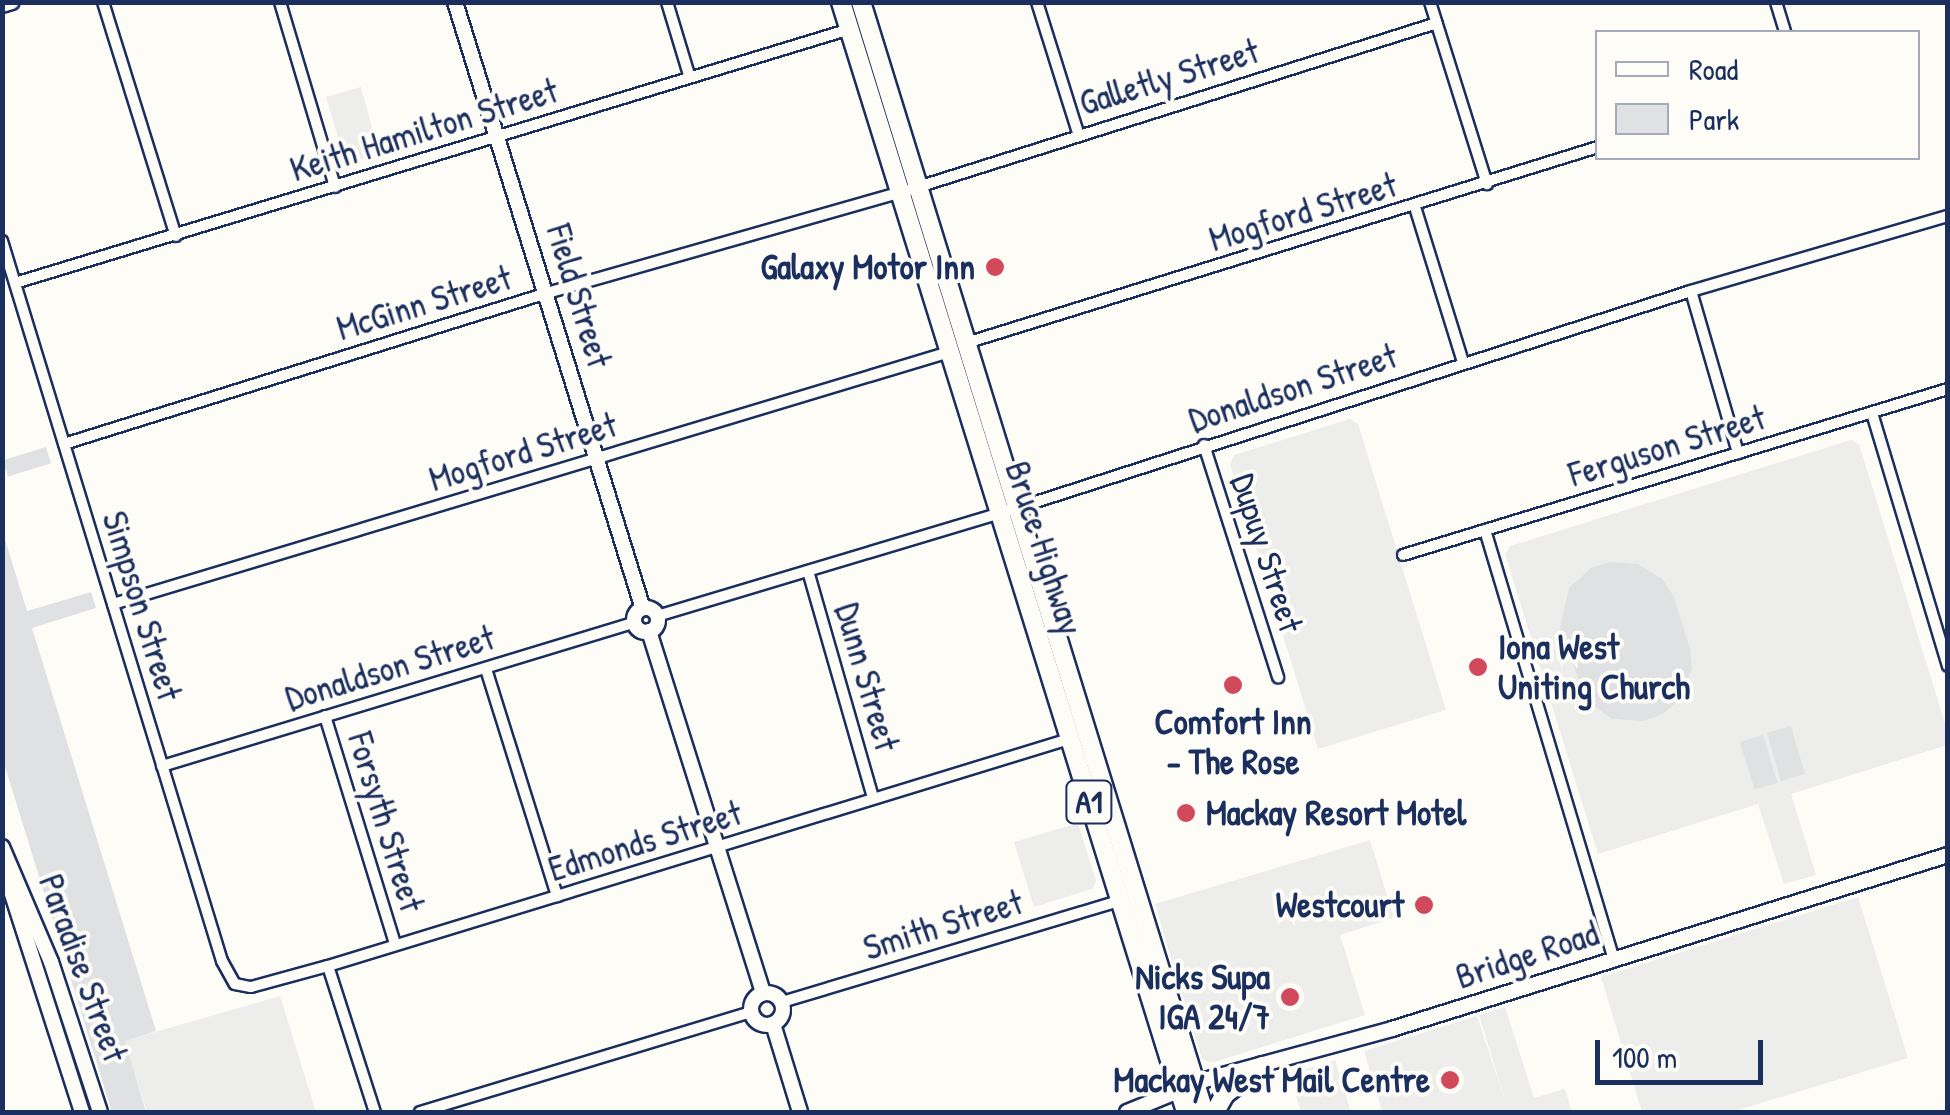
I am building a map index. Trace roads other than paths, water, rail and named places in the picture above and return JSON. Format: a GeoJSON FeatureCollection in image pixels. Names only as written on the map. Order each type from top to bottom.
{"type":"FeatureCollection","features":[{"type":"Feature","properties":{"kind":"highway","name":"Bruce Highway"},"geometry":{"type":"LineString","coordinates":[[841,2],[908,189],[958,347],[1187,1090],[1186,1112]]}},
{"type":"Feature","properties":{"kind":"highway","name":"Bruce Highway"},"geometry":{"type":"LineString","coordinates":[[861,2],[908,189]]}},
{"type":"Feature","properties":{"kind":"highway","name":"Bruce Highway"},"geometry":{"type":"LineString","coordinates":[[1007,509],[1070,739],[1120,901],[1187,1090],[1204,1112]]}},
{"type":"Feature","properties":{"kind":"highway"},"geometry":{"type":"LineString","coordinates":[[1215,1112],[1225,1094],[1262,1066]]}},
{"type":"Feature","properties":{"kind":"street"},"geometry":{"type":"LineString","coordinates":[[2,5],[12,2]]}},
{"type":"Feature","properties":{"kind":"street"},"geometry":{"type":"LineString","coordinates":[[103,2],[176,236]]}},
{"type":"Feature","properties":{"kind":"street"},"geometry":{"type":"LineString","coordinates":[[280,2],[335,187]]}},
{"type":"Feature","properties":{"kind":"street","name":"Field Street"},"geometry":{"type":"LineString","coordinates":[[455,2],[597,459],[650,612]]}},
{"type":"Feature","properties":{"kind":"street"},"geometry":{"type":"LineString","coordinates":[[667,2],[688,75]]}},
{"type":"Feature","properties":{"kind":"street"},"geometry":{"type":"LineString","coordinates":[[1037,2],[1078,133]]}},
{"type":"Feature","properties":{"kind":"street"},"geometry":{"type":"LineString","coordinates":[[1430,2],[1487,184]]}},
{"type":"Feature","properties":{"kind":"street"},"geometry":{"type":"LineString","coordinates":[[1776,2],[1784,30]]}},
{"type":"Feature","properties":{"kind":"street","name":"Galletly Street"},"geometry":{"type":"LineString","coordinates":[[908,189],[1437,23]]}},
{"type":"Feature","properties":{"kind":"street","name":"Keith Hamilton Street"},"geometry":{"type":"LineString","coordinates":[[15,283],[688,75],[850,30]]}},
{"type":"Feature","properties":{"kind":"street","name":"Mogford Street"},"geometry":{"type":"LineString","coordinates":[[113,604],[597,459],[1595,148]]}},
{"type":"Feature","properties":{"kind":"street","name":"McGinn Street"},"geometry":{"type":"LineString","coordinates":[[64,444],[548,293],[908,189]]}},
{"type":"Feature","properties":{"kind":"street"},"geometry":{"type":"LineString","coordinates":[[1415,207],[1463,362]]}},
{"type":"Feature","properties":{"kind":"street","name":"Donaldson Street"},"geometry":{"type":"LineString","coordinates":[[650,612],[808,571],[1691,291],[1948,216]]}},
{"type":"Feature","properties":{"kind":"street","name":"Simpson Street"},"geometry":{"type":"LineString","coordinates":[[2,241],[222,961],[234,984]]}},
{"type":"Feature","properties":{"kind":"street"},"geometry":{"type":"LineString","coordinates":[[1691,291],[1738,453]]}},
{"type":"Feature","properties":{"kind":"street","name":"Ferguson Street"},"geometry":{"type":"LineString","coordinates":[[1403,554],[1948,389]]}},
{"type":"Feature","properties":{"kind":"street"},"geometry":{"type":"LineString","coordinates":[[1872,412],[1948,666]]}},
{"type":"Feature","properties":{"kind":"street","name":"Dupuy Street"},"geometry":{"type":"LineString","coordinates":[[1204,445],[1278,677]]}},
{"type":"Feature","properties":{"kind":"street"},"geometry":{"type":"LineString","coordinates":[[1484,530],[1614,958]]}},
{"type":"Feature","properties":{"kind":"street","name":"Dunn Street"},"geometry":{"type":"LineString","coordinates":[[808,571],[874,798]]}},
{"type":"Feature","properties":{"kind":"street"},"geometry":{"type":"LineString","coordinates":[[650,612],[657,624],[649,631],[640,630],[634,623],[636,614],[650,612]]}},
{"type":"Feature","properties":{"kind":"street","name":"Donaldson Street"},"geometry":{"type":"LineString","coordinates":[[162,766],[634,623]]}},
{"type":"Feature","properties":{"kind":"street"},"geometry":{"type":"LineString","coordinates":[[649,631],[763,992]]}},
{"type":"Feature","properties":{"kind":"street"},"geometry":{"type":"LineString","coordinates":[[486,669],[557,896]]}},
{"type":"Feature","properties":{"kind":"street","name":"Forsyth Street"},"geometry":{"type":"LineString","coordinates":[[325,716],[395,943]]}},
{"type":"Feature","properties":{"kind":"street","name":"Edmonds Street"},"geometry":{"type":"LineString","coordinates":[[234,984],[251,986],[328,966],[1070,739]]}},
{"type":"Feature","properties":{"kind":"street","name":"Paradise Street"},"geometry":{"type":"LineString","coordinates":[[2,846],[57,979],[100,1112]]}},
{"type":"Feature","properties":{"kind":"street","name":"Bridge Road"},"geometry":{"type":"LineString","coordinates":[[1126,1112],[1262,1066],[1948,855]]}},
{"type":"Feature","properties":{"kind":"street","name":"Paradise Street"},"geometry":{"type":"LineString","coordinates":[[2,863],[82,1112]]}},
{"type":"Feature","properties":{"kind":"street","name":"Smith Street"},"geometry":{"type":"LineString","coordinates":[[782,1002],[1120,901]]}},
{"type":"Feature","properties":{"kind":"street"},"geometry":{"type":"LineString","coordinates":[[328,966],[376,1112]]}},
{"type":"Feature","properties":{"kind":"street"},"geometry":{"type":"LineString","coordinates":[[763,992],[775,994],[782,1002],[782,1017],[773,1024],[758,1022],[751,1012],[753,1000],[763,992]]}},
{"type":"Feature","properties":{"kind":"street"},"geometry":{"type":"LineString","coordinates":[[420,1112],[751,1012]]}},
{"type":"Feature","properties":{"kind":"street"},"geometry":{"type":"LineString","coordinates":[[773,1024],[800,1112]]}},
{"type":"Feature","properties":{"kind":"place","name":"Galaxy Motor Inn"},"geometry":{"type":"Point","coordinates":[995,267]}},
{"type":"Feature","properties":{"kind":"place","name":"Iona West Uniting Church"},"geometry":{"type":"Point","coordinates":[1478,667]}},
{"type":"Feature","properties":{"kind":"place","name":"Comfort Inn - The Rose"},"geometry":{"type":"Point","coordinates":[1233,685]}},
{"type":"Feature","properties":{"kind":"place","name":"Mackay Resort Motel"},"geometry":{"type":"Point","coordinates":[1186,813]}},
{"type":"Feature","properties":{"kind":"place","name":"Westcourt"},"geometry":{"type":"Point","coordinates":[1424,905]}},
{"type":"Feature","properties":{"kind":"place","name":"Nicks Supa IGA 24/7"},"geometry":{"type":"Point","coordinates":[1290,997]}},
{"type":"Feature","properties":{"kind":"place","name":"Mackay West Mail Centre"},"geometry":{"type":"Point","coordinates":[1450,1080]}}]}
